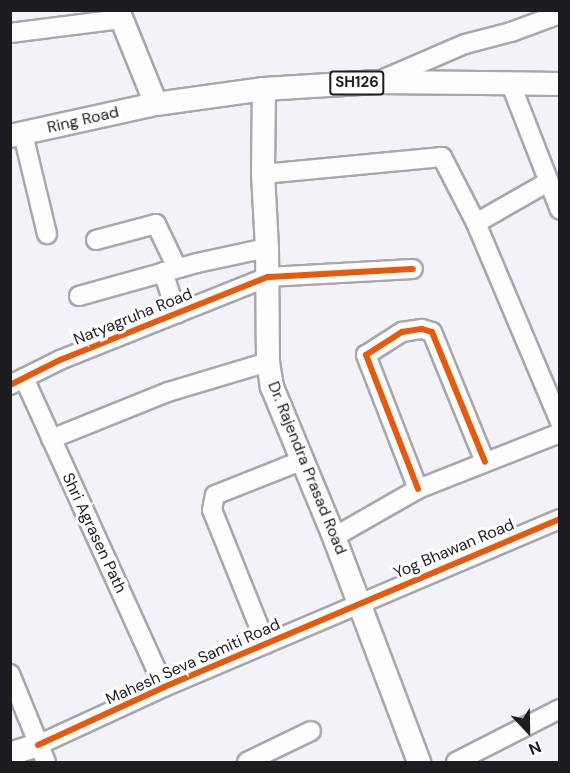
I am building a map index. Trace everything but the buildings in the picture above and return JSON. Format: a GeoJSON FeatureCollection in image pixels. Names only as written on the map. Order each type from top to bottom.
{"type":"FeatureCollection","features":[{"type":"Feature","properties":{"kind":"main road"},"geometry":{"type":"LineString","coordinates":[[119,15],[156,104]]}},
{"type":"Feature","properties":{"kind":"main road","name":"SH126"},"geometry":{"type":"LineString","coordinates":[[156,104],[264,89],[377,82],[560,84]]}},
{"type":"Feature","properties":{"kind":"main road","name":"Dr. Rajendra Prasad Road"},"geometry":{"type":"LineString","coordinates":[[264,89],[263,174],[267,248],[268,362],[272,387],[334,537],[419,762]]}},
{"type":"Feature","properties":{"kind":"main road","name":"Ring Road"},"geometry":{"type":"LineString","coordinates":[[17,135],[156,104]]}},
{"type":"Feature","properties":{"kind":"main road"},"geometry":{"type":"LineString","coordinates":[[10,754],[42,754]]}},
{"type":"Feature","properties":{"kind":"street"},"geometry":{"type":"LineString","coordinates":[[377,82],[465,44],[511,32],[560,14]]}},
{"type":"Feature","properties":{"kind":"street"},"geometry":{"type":"LineString","coordinates":[[10,33],[119,15]]}},
{"type":"Feature","properties":{"kind":"street"},"geometry":{"type":"LineString","coordinates":[[510,82],[560,210]]}},
{"type":"Feature","properties":{"kind":"street"},"geometry":{"type":"LineString","coordinates":[[17,135],[47,234]]}},
{"type":"Feature","properties":{"kind":"street"},"geometry":{"type":"LineString","coordinates":[[263,174],[442,157],[476,223],[560,422]]}},
{"type":"Feature","properties":{"kind":"street"},"geometry":{"type":"LineString","coordinates":[[476,223],[548,182]]}},
{"type":"Feature","properties":{"kind":"street"},"geometry":{"type":"LineString","coordinates":[[96,240],[156,224],[170,270],[177,314]]}},
{"type":"Feature","properties":{"kind":"street"},"geometry":{"type":"LineString","coordinates":[[79,296],[170,270],[267,248]]}},
{"type":"Feature","properties":{"kind":"street","name":"Natyagruha Road"},"geometry":{"type":"LineString","coordinates":[[17,381],[60,360],[267,277],[413,269]]}},
{"type":"Feature","properties":{"kind":"street"},"geometry":{"type":"LineString","coordinates":[[418,489],[366,355],[402,332],[422,329],[432,332],[485,462]]}},
{"type":"Feature","properties":{"kind":"street"},"geometry":{"type":"LineString","coordinates":[[51,439],[168,392],[268,362]]}},
{"type":"Feature","properties":{"kind":"street","name":"Shri Agrasen Path"},"geometry":{"type":"LineString","coordinates":[[17,381],[51,439],[164,687]]}},
{"type":"Feature","properties":{"kind":"street"},"geometry":{"type":"LineString","coordinates":[[334,537],[418,489],[560,433]]}},
{"type":"Feature","properties":{"kind":"street"},"geometry":{"type":"LineString","coordinates":[[266,644],[212,510],[215,495],[301,461]]}},
{"type":"Feature","properties":{"kind":"street","name":"Yog Bhawan Road"},"geometry":{"type":"LineString","coordinates":[[360,604],[560,519]]}},
{"type":"Feature","properties":{"kind":"street","name":"Mahesh Seva Samiti Road"},"geometry":{"type":"LineString","coordinates":[[42,754],[164,687],[360,604]]}},
{"type":"Feature","properties":{"kind":"street"},"geometry":{"type":"LineString","coordinates":[[10,674],[42,754]]}},
{"type":"Feature","properties":{"kind":"street"},"geometry":{"type":"LineString","coordinates":[[456,762],[560,709]]}},
{"type":"Feature","properties":{"kind":"street"},"geometry":{"type":"LineString","coordinates":[[247,762],[311,731]]}},
{"type":"Feature","properties":{"kind":"cycle path"},"geometry":{"type":"LineString","coordinates":[[10,385],[60,360],[268,277],[413,269]]}},
{"type":"Feature","properties":{"kind":"cycle path"},"geometry":{"type":"LineString","coordinates":[[418,489],[366,355],[402,332],[422,329],[432,332],[485,462]]}},
{"type":"Feature","properties":{"kind":"cycle path"},"geometry":{"type":"LineString","coordinates":[[38,745],[164,687],[560,519]]}}]}
